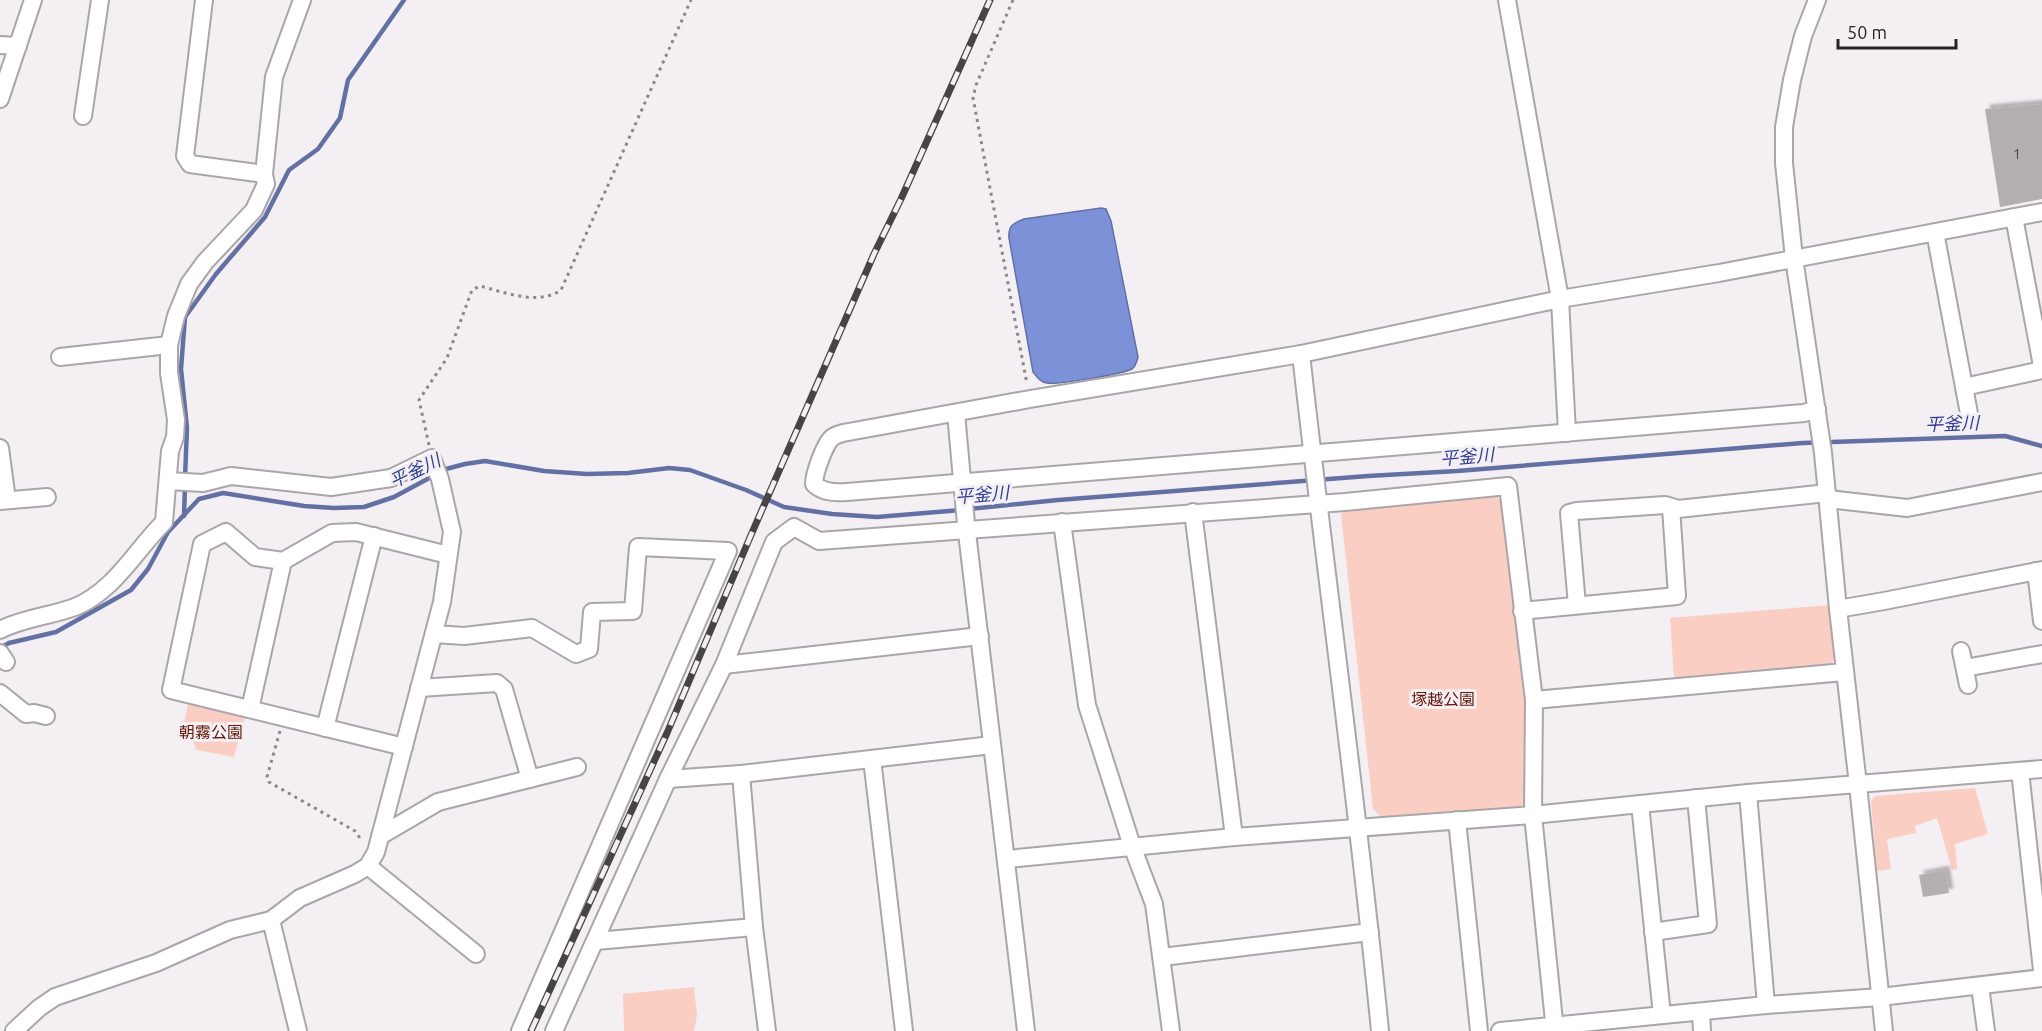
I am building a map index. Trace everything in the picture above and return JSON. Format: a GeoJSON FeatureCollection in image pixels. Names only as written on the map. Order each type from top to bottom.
{"type":"FeatureCollection","features":[{"type":"Feature","properties":{"kind":"street"},"geometry":{"type":"LineString","coordinates":[[0,99],[33,0]]}},
{"type":"Feature","properties":{"kind":"street"},"geometry":{"type":"LineString","coordinates":[[83,116],[100,0]]}},
{"type":"Feature","properties":{"kind":"street"},"geometry":{"type":"LineString","coordinates":[[204,0],[184,156],[190,164],[264,174]]}},
{"type":"Feature","properties":{"kind":"street"},"geometry":{"type":"LineString","coordinates":[[0,630],[75,606],[105,590],[164,522],[170,451],[175,437],[176,420],[169,373],[170,345],[176,316],[189,284],[205,262],[254,210],[266,184],[264,174],[274,77],[302,0]]}},
{"type":"Feature","properties":{"kind":"street"},"geometry":{"type":"LineString","coordinates":[[1506,0],[1560,299],[1567,433]]}},
{"type":"Feature","properties":{"kind":"street"},"geometry":{"type":"LineString","coordinates":[[1817,0],[1796,62],[1784,127],[1785,172],[1794,258],[1823,453],[1844,672],[1884,1031]]}},
{"type":"Feature","properties":{"kind":"street"},"geometry":{"type":"LineString","coordinates":[[0,45],[18,46]]}},
{"type":"Feature","properties":{"kind":"street"},"geometry":{"type":"LineString","coordinates":[[1818,417],[1804,413],[1567,433],[1312,459],[962,485],[838,493],[822,489],[814,484],[815,475],[828,442],[837,435],[1030,399],[1301,354],[1560,299],[1719,273],[2042,212]]}},
{"type":"Feature","properties":{"kind":"street"},"geometry":{"type":"LineString","coordinates":[[1964,387],[2042,368],[2036,307],[2014,217]]}},
{"type":"Feature","properties":{"kind":"street"},"geometry":{"type":"LineString","coordinates":[[1935,232],[1970,419]]}},
{"type":"Feature","properties":{"kind":"street"},"geometry":{"type":"LineString","coordinates":[[60,357],[170,345]]}},
{"type":"Feature","properties":{"kind":"street"},"geometry":{"type":"LineString","coordinates":[[1301,354],[1316,499],[1359,827],[1380,1031]]}},
{"type":"Feature","properties":{"kind":"street"},"geometry":{"type":"LineString","coordinates":[[956,413],[966,527],[1026,1031]]}},
{"type":"Feature","properties":{"kind":"street"},"geometry":{"type":"LineString","coordinates":[[0,454],[4,500],[47,498]]}},
{"type":"Feature","properties":{"kind":"street"},"geometry":{"type":"LineString","coordinates":[[14,1031],[55,997],[156,963],[230,930],[271,920],[300,898],[355,874],[371,861],[380,836],[442,602],[452,531],[440,479],[432,461],[391,478],[331,487],[231,476],[203,483],[168,481]]}},
{"type":"Feature","properties":{"kind":"street"},"geometry":{"type":"LineString","coordinates":[[1577,606],[1569,513],[1665,505],[1678,509],[1827,496],[1907,508],[2042,482]]}},
{"type":"Feature","properties":{"kind":"street"},"geometry":{"type":"LineString","coordinates":[[554,1031],[668,779],[724,665],[774,542],[794,527],[819,541],[966,527],[1193,512],[1316,499],[1508,486],[1534,700],[1533,815],[1555,1029]]}},
{"type":"Feature","properties":{"kind":"street"},"geometry":{"type":"LineString","coordinates":[[1522,611],[1677,596],[1671,507]]}},
{"type":"Feature","properties":{"kind":"street"},"geometry":{"type":"LineString","coordinates":[[1193,512],[1234,837]]}},
{"type":"Feature","properties":{"kind":"street"},"geometry":{"type":"LineString","coordinates":[[1062,522],[1087,705],[1132,846],[1154,904],[1171,1031]]}},
{"type":"Feature","properties":{"kind":"street"},"geometry":{"type":"LineString","coordinates":[[404,747],[171,690],[202,544],[226,532],[255,557],[283,561],[332,533],[356,532],[448,555]]}},
{"type":"Feature","properties":{"kind":"street"},"geometry":{"type":"LineString","coordinates":[[326,728],[374,536]]}},
{"type":"Feature","properties":{"kind":"street"},"geometry":{"type":"LineString","coordinates":[[434,634],[464,636],[532,628],[576,654],[589,649],[592,612],[633,611],[638,547],[728,551],[520,1031]]}},
{"type":"Feature","properties":{"kind":"street"},"geometry":{"type":"LineString","coordinates":[[250,709],[283,561]]}},
{"type":"Feature","properties":{"kind":"street"},"geometry":{"type":"LineString","coordinates":[[1838,609],[2039,570],[2042,621]]}},
{"type":"Feature","properties":{"kind":"street"},"geometry":{"type":"LineString","coordinates":[[724,665],[980,636]]}},
{"type":"Feature","properties":{"kind":"street"},"geometry":{"type":"LineString","coordinates":[[1961,651],[1968,685]]}},
{"type":"Feature","properties":{"kind":"street"},"geometry":{"type":"LineString","coordinates":[[1965,668],[2042,654]]}},
{"type":"Feature","properties":{"kind":"street"},"geometry":{"type":"LineString","coordinates":[[1534,700],[1844,672]]}},
{"type":"Feature","properties":{"kind":"street"},"geometry":{"type":"LineString","coordinates":[[420,688],[497,683],[504,689],[530,779]]}},
{"type":"Feature","properties":{"kind":"street"},"geometry":{"type":"LineString","coordinates":[[0,693],[26,714],[46,716]]}},
{"type":"Feature","properties":{"kind":"street"},"geometry":{"type":"LineString","coordinates":[[668,779],[741,774],[992,745]]}},
{"type":"Feature","properties":{"kind":"street"},"geometry":{"type":"LineString","coordinates":[[872,759],[904,1031]]}},
{"type":"Feature","properties":{"kind":"street"},"geometry":{"type":"LineString","coordinates":[[380,836],[438,802],[577,767]]}},
{"type":"Feature","properties":{"kind":"street"},"geometry":{"type":"LineString","coordinates":[[1006,859],[1234,837],[1533,815],[1748,793],[2042,769]]}},
{"type":"Feature","properties":{"kind":"street"},"geometry":{"type":"LineString","coordinates":[[2020,771],[2042,970]]}},
{"type":"Feature","properties":{"kind":"street"},"geometry":{"type":"LineString","coordinates":[[741,774],[754,927],[767,1031]]}},
{"type":"Feature","properties":{"kind":"street"},"geometry":{"type":"LineString","coordinates":[[1748,793],[1766,1005]]}},
{"type":"Feature","properties":{"kind":"street"},"geometry":{"type":"LineString","coordinates":[[1653,932],[1708,924],[1696,798]]}},
{"type":"Feature","properties":{"kind":"street"},"geometry":{"type":"LineString","coordinates":[[1640,804],[1662,1015]]}},
{"type":"Feature","properties":{"kind":"street"},"geometry":{"type":"LineString","coordinates":[[1457,820],[1479,1031]]}},
{"type":"Feature","properties":{"kind":"street"},"geometry":{"type":"LineString","coordinates":[[371,861],[476,954]]}},
{"type":"Feature","properties":{"kind":"street"},"geometry":{"type":"LineString","coordinates":[[271,920],[298,1031]]}},
{"type":"Feature","properties":{"kind":"street"},"geometry":{"type":"LineString","coordinates":[[596,941],[754,927]]}},
{"type":"Feature","properties":{"kind":"street"},"geometry":{"type":"LineString","coordinates":[[1162,957],[1370,932]]}},
{"type":"Feature","properties":{"kind":"street"},"geometry":{"type":"LineString","coordinates":[[1500,1031],[1555,1029],[1662,1015],[1880,997],[2042,978]]}},
{"type":"Feature","properties":{"kind":"street"},"geometry":{"type":"LineString","coordinates":[[1980,986],[1986,1031]]}},
{"type":"Feature","properties":{"kind":"street"},"geometry":{"type":"LineString","coordinates":[[1701,1012],[1702,1031]]}},
{"type":"Feature","properties":{"kind":"path"},"geometry":{"type":"LineString","coordinates":[[432,461],[418,400],[447,358],[472,290],[480,286],[525,297],[554,295],[561,290],[691,0]]}},
{"type":"Feature","properties":{"kind":"path"},"geometry":{"type":"LineString","coordinates":[[1012,0],[976,85],[973,98],[1030,399]]}},
{"type":"Feature","properties":{"kind":"path"},"geometry":{"type":"LineString","coordinates":[[284,718],[267,777],[269,782],[355,831],[371,861]]}},
{"type":"Feature","properties":{"kind":"green space","name":"塚越公園"},"geometry":{"type":"Polygon","coordinates":[[[1497,497],[1502,499],[1525,698],[1527,799],[1521,806],[1383,819],[1373,809],[1341,514],[1347,509],[1497,497]]]}},
{"type":"Feature","properties":{"kind":"green space"},"geometry":{"type":"Polygon","coordinates":[[[1829,605],[1834,660],[1831,664],[1674,678],[1670,618],[1829,605]]]}},
{"type":"Feature","properties":{"kind":"green space","name":"朝霧公園"},"geometry":{"type":"Polygon","coordinates":[[[188,704],[245,718],[234,757],[197,750],[184,723],[188,704]]]}},
{"type":"Feature","properties":{"kind":"green space"},"geometry":{"type":"Polygon","coordinates":[[[1975,788],[1988,834],[1955,844],[1957,869],[1952,870],[1937,818],[1915,826],[1916,833],[1887,839],[1891,869],[1877,871],[1871,801],[1875,796],[1975,788]]]}},
{"type":"Feature","properties":{"kind":"green space"},"geometry":{"type":"Polygon","coordinates":[[[694,987],[697,1015],[694,1031],[624,1031],[623,994],[694,987]]]}},
{"type":"Feature","properties":{"kind":"water"},"geometry":{"type":"Polygon","coordinates":[[[1106,209],[1111,221],[1138,357],[1137,362],[1132,369],[1116,374],[1064,382],[1045,382],[1033,372],[1009,231],[1014,224],[1024,219],[1106,209]]]}},
{"type":"Feature","properties":{"kind":"building"},"geometry":{"type":"Polygon","coordinates":[[[2042,104],[2042,199],[2000,207],[1985,109],[2042,104]]]}},
{"type":"Feature","properties":{"kind":"building"},"geometry":{"type":"Polygon","coordinates":[[[1945,870],[1949,893],[1923,897],[1919,875],[1945,870]]]}},
{"type":"Feature","properties":{"kind":"waterway"},"geometry":{"type":"LineString","coordinates":[[185,478],[187,428],[181,369],[185,317],[216,274],[265,217],[289,170],[318,149],[340,118],[348,80],[404,0]]}},
{"type":"Feature","properties":{"kind":"waterway","name":"平釜川"},"geometry":{"type":"LineString","coordinates":[[969,509],[1058,500],[1803,443],[2005,436],[2042,446]]}},
{"type":"Feature","properties":{"kind":"waterway","name":"平釜川"},"geometry":{"type":"LineString","coordinates":[[0,648],[9,643],[56,632],[131,590],[148,569],[168,532],[199,499],[223,493],[304,506],[364,507],[394,497],[446,469],[485,461],[544,471],[587,474],[628,473],[669,468],[690,470],[746,490],[784,507],[832,514],[877,517],[961,510]]}},
{"type":"Feature","properties":{"kind":"waterway"},"geometry":{"type":"LineString","coordinates":[[184,516],[185,486]]}},
{"type":"Feature","properties":{"kind":"railway"},"geometry":{"type":"LineString","coordinates":[[531,1031],[667,733],[874,254],[990,0]]}}]}
